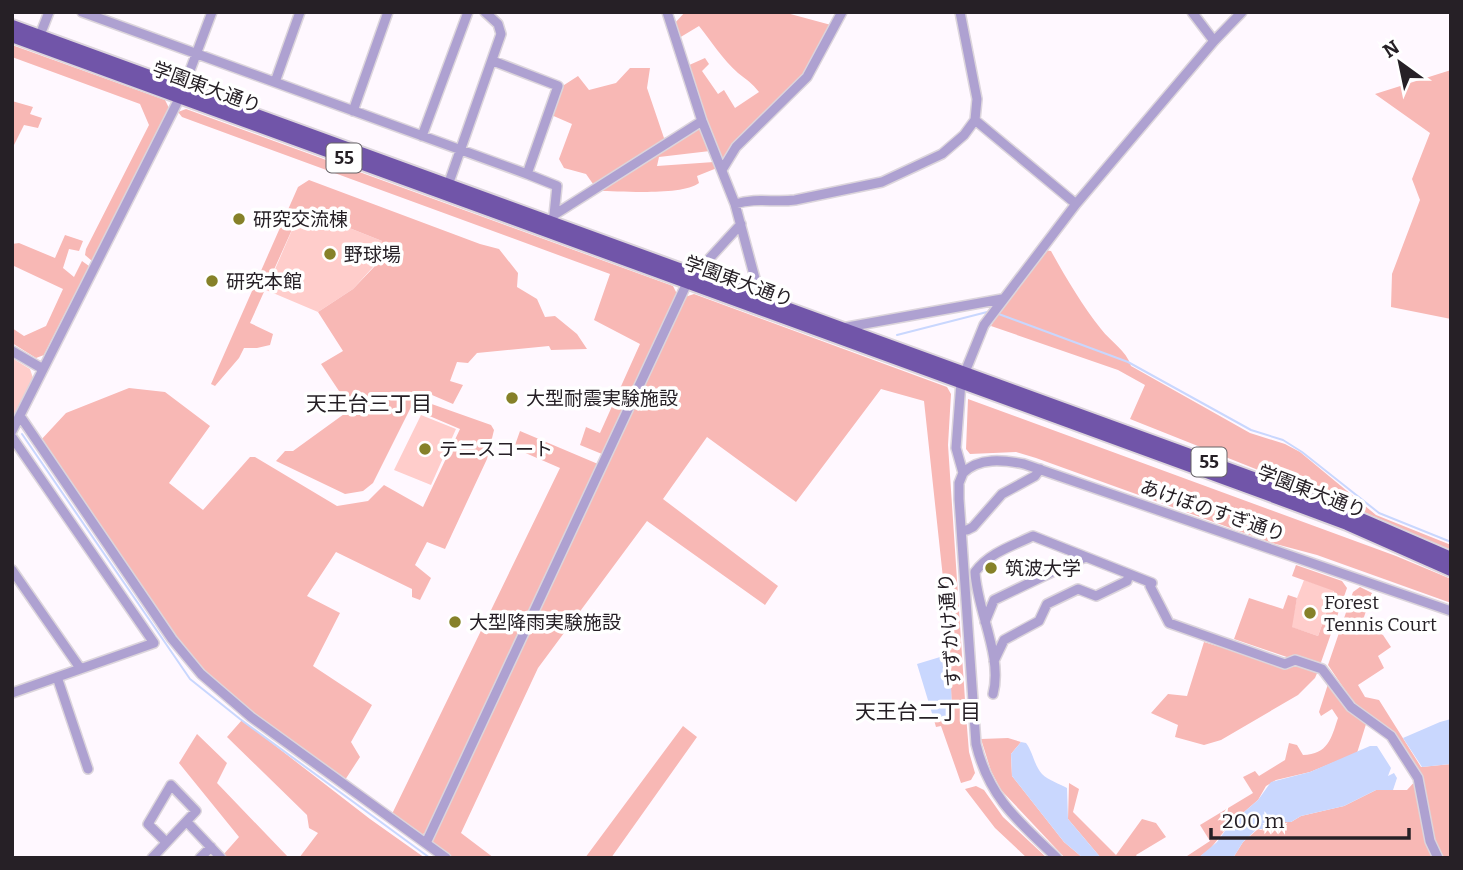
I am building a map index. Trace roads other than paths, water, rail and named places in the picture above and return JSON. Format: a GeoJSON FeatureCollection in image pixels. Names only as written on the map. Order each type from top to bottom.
{"type":"FeatureCollection","features":[{"type":"Feature","properties":{"kind":"main road","name":"学園東大通り"},"geometry":{"type":"LineString","coordinates":[[12,26],[182,93],[446,190],[1354,516],[1451,558]]}},
{"type":"Feature","properties":{"kind":"main road","name":"学園東大通り"},"geometry":{"type":"LineString","coordinates":[[12,36],[182,93]]}},
{"type":"Feature","properties":{"kind":"main road","name":"学園東大通り"},"geometry":{"type":"LineString","coordinates":[[446,190],[552,218],[690,279],[760,297],[1334,520],[1451,570]]}},
{"type":"Feature","properties":{"kind":"street"},"geometry":{"type":"LineString","coordinates":[[42,30],[49,12]]}},
{"type":"Feature","properties":{"kind":"street"},"geometry":{"type":"LineString","coordinates":[[82,12],[557,186],[552,218]]}},
{"type":"Feature","properties":{"kind":"street"},"geometry":{"type":"LineString","coordinates":[[12,431],[182,93],[212,12]]}},
{"type":"Feature","properties":{"kind":"street"},"geometry":{"type":"LineString","coordinates":[[275,82],[300,12]]}},
{"type":"Feature","properties":{"kind":"street"},"geometry":{"type":"LineString","coordinates":[[353,111],[388,12]]}},
{"type":"Feature","properties":{"kind":"street"},"geometry":{"type":"LineString","coordinates":[[422,136],[468,12]]}},
{"type":"Feature","properties":{"kind":"street"},"geometry":{"type":"LineString","coordinates":[[446,190],[493,61],[501,29],[485,12]]}},
{"type":"Feature","properties":{"kind":"street"},"geometry":{"type":"LineString","coordinates":[[667,12],[702,121],[736,204],[760,297]]}},
{"type":"Feature","properties":{"kind":"street"},"geometry":{"type":"LineString","coordinates":[[722,170],[736,148],[807,77],[842,12]]}},
{"type":"Feature","properties":{"kind":"street"},"geometry":{"type":"LineString","coordinates":[[736,204],[759,199],[784,202],[882,183],[955,145],[975,120],[977,99],[960,12]]}},
{"type":"Feature","properties":{"kind":"street"},"geometry":{"type":"LineString","coordinates":[[1192,12],[1214,41]]}},
{"type":"Feature","properties":{"kind":"street","name":"すずかけ通り"},"geometry":{"type":"LineString","coordinates":[[1057,858],[1003,805],[986,779],[973,729],[959,499],[959,483],[963,473],[956,448],[962,377],[984,325],[1002,299],[1076,204],[1214,41],[1242,12]]}},
{"type":"Feature","properties":{"kind":"street"},"geometry":{"type":"LineString","coordinates":[[493,61],[558,86],[527,174]]}},
{"type":"Feature","properties":{"kind":"street"},"geometry":{"type":"LineString","coordinates":[[975,120],[1076,204]]}},
{"type":"Feature","properties":{"kind":"street"},"geometry":{"type":"LineString","coordinates":[[552,218],[702,121]]}},
{"type":"Feature","properties":{"kind":"street"},"geometry":{"type":"LineString","coordinates":[[426,843],[690,279],[741,224]]}},
{"type":"Feature","properties":{"kind":"street"},"geometry":{"type":"LineString","coordinates":[[840,328],[1002,299]]}},
{"type":"Feature","properties":{"kind":"street"},"geometry":{"type":"LineString","coordinates":[[12,351],[43,369]]}},
{"type":"Feature","properties":{"kind":"street"},"geometry":{"type":"LineString","coordinates":[[20,416],[172,639],[201,674],[251,717],[446,858]]}},
{"type":"Feature","properties":{"kind":"street"},"geometry":{"type":"LineString","coordinates":[[12,437],[155,643],[12,694]]}},
{"type":"Feature","properties":{"kind":"street","name":"あけぼのすぎ通り"},"geometry":{"type":"LineString","coordinates":[[963,473],[971,466],[984,462],[1010,461],[1040,469],[1451,611]]}},
{"type":"Feature","properties":{"kind":"street"},"geometry":{"type":"LineString","coordinates":[[967,530],[973,527],[1002,494],[1035,476],[1040,469]]}},
{"type":"Feature","properties":{"kind":"street"},"geometry":{"type":"LineString","coordinates":[[993,694],[997,682],[976,589],[975,572],[983,561],[992,555],[1032,537],[1152,583],[1150,586],[1169,624],[1285,664],[1295,660],[1322,669],[1351,707],[1391,736],[1418,778],[1430,841],[1438,858]]}},
{"type":"Feature","properties":{"kind":"street"},"geometry":{"type":"LineString","coordinates":[[985,622],[994,600],[1084,558]]}},
{"type":"Feature","properties":{"kind":"street"},"geometry":{"type":"LineString","coordinates":[[12,570],[80,668]]}},
{"type":"Feature","properties":{"kind":"street"},"geometry":{"type":"LineString","coordinates":[[994,663],[1004,640],[1040,621],[1048,604],[1078,589],[1096,596],[1127,581],[1129,574]]}},
{"type":"Feature","properties":{"kind":"street"},"geometry":{"type":"LineString","coordinates":[[57,677],[88,769]]}},
{"type":"Feature","properties":{"kind":"street"},"geometry":{"type":"LineString","coordinates":[[152,858],[196,811],[171,785],[148,824],[166,842]]}},
{"type":"Feature","properties":{"kind":"street"},"geometry":{"type":"LineString","coordinates":[[187,822],[221,858]]}},
{"type":"Feature","properties":{"kind":"street"},"geometry":{"type":"LineString","coordinates":[[200,858],[211,847]]}},
{"type":"Feature","properties":{"kind":"water"},"geometry":{"type":"Polygon","coordinates":[[[950,654],[952,716],[934,720],[917,664],[950,654]]]}},
{"type":"Feature","properties":{"kind":"water"},"geometry":{"type":"Polygon","coordinates":[[[1451,719],[1451,764],[1422,767],[1403,738],[1451,719]]]}},
{"type":"Feature","properties":{"kind":"water"},"geometry":{"type":"Polygon","coordinates":[[[1021,742],[1026,743],[1042,774],[1067,788],[1068,819],[1101,858],[1083,858],[1064,842],[1012,776],[1011,754],[1021,742]]]}},
{"type":"Feature","properties":{"kind":"water"},"geometry":{"type":"Polygon","coordinates":[[[1370,746],[1377,746],[1391,768],[1388,776],[1394,773],[1397,778],[1393,790],[1376,790],[1344,806],[1301,816],[1291,822],[1276,822],[1268,829],[1257,829],[1243,842],[1233,858],[1198,858],[1217,842],[1230,824],[1258,800],[1271,782],[1310,772],[1370,746]]]}},
{"type":"Feature","properties":{"kind":"waterway"},"geometry":{"type":"LineString","coordinates":[[897,335],[991,311]]}},
{"type":"Feature","properties":{"kind":"waterway"},"geometry":{"type":"LineString","coordinates":[[996,313],[1128,362],[1251,430],[1283,440],[1379,513],[1451,542]]}},
{"type":"Feature","properties":{"kind":"waterway"},"geometry":{"type":"LineString","coordinates":[[22,434],[190,679],[240,719],[430,858]]}},
{"type":"Feature","properties":{"kind":"place","name":"研究交流棟"},"geometry":{"type":"Point","coordinates":[239,219]}},
{"type":"Feature","properties":{"kind":"place","name":"野球場"},"geometry":{"type":"Point","coordinates":[330,254]}},
{"type":"Feature","properties":{"kind":"place","name":"研究本館"},"geometry":{"type":"Point","coordinates":[212,281]}},
{"type":"Feature","properties":{"kind":"place","name":"大型耐震実験施設"},"geometry":{"type":"Point","coordinates":[512,398]}},
{"type":"Feature","properties":{"kind":"place","name":"テニスコート"},"geometry":{"type":"Point","coordinates":[425,449]}},
{"type":"Feature","properties":{"kind":"place","name":"筑波大学"},"geometry":{"type":"Point","coordinates":[991,568]}},
{"type":"Feature","properties":{"kind":"place","name":"Forest Tennis Court"},"geometry":{"type":"Point","coordinates":[1310,613]}},
{"type":"Feature","properties":{"kind":"place","name":"大型降雨実験施設"},"geometry":{"type":"Point","coordinates":[455,622]}},
{"type":"Feature","properties":{"kind":"district","name":"天王台三丁目"},"geometry":{"type":"Point","coordinates":[369,404]}},
{"type":"Feature","properties":{"kind":"district","name":"天王台二丁目"},"geometry":{"type":"Point","coordinates":[918,712]}}]}
